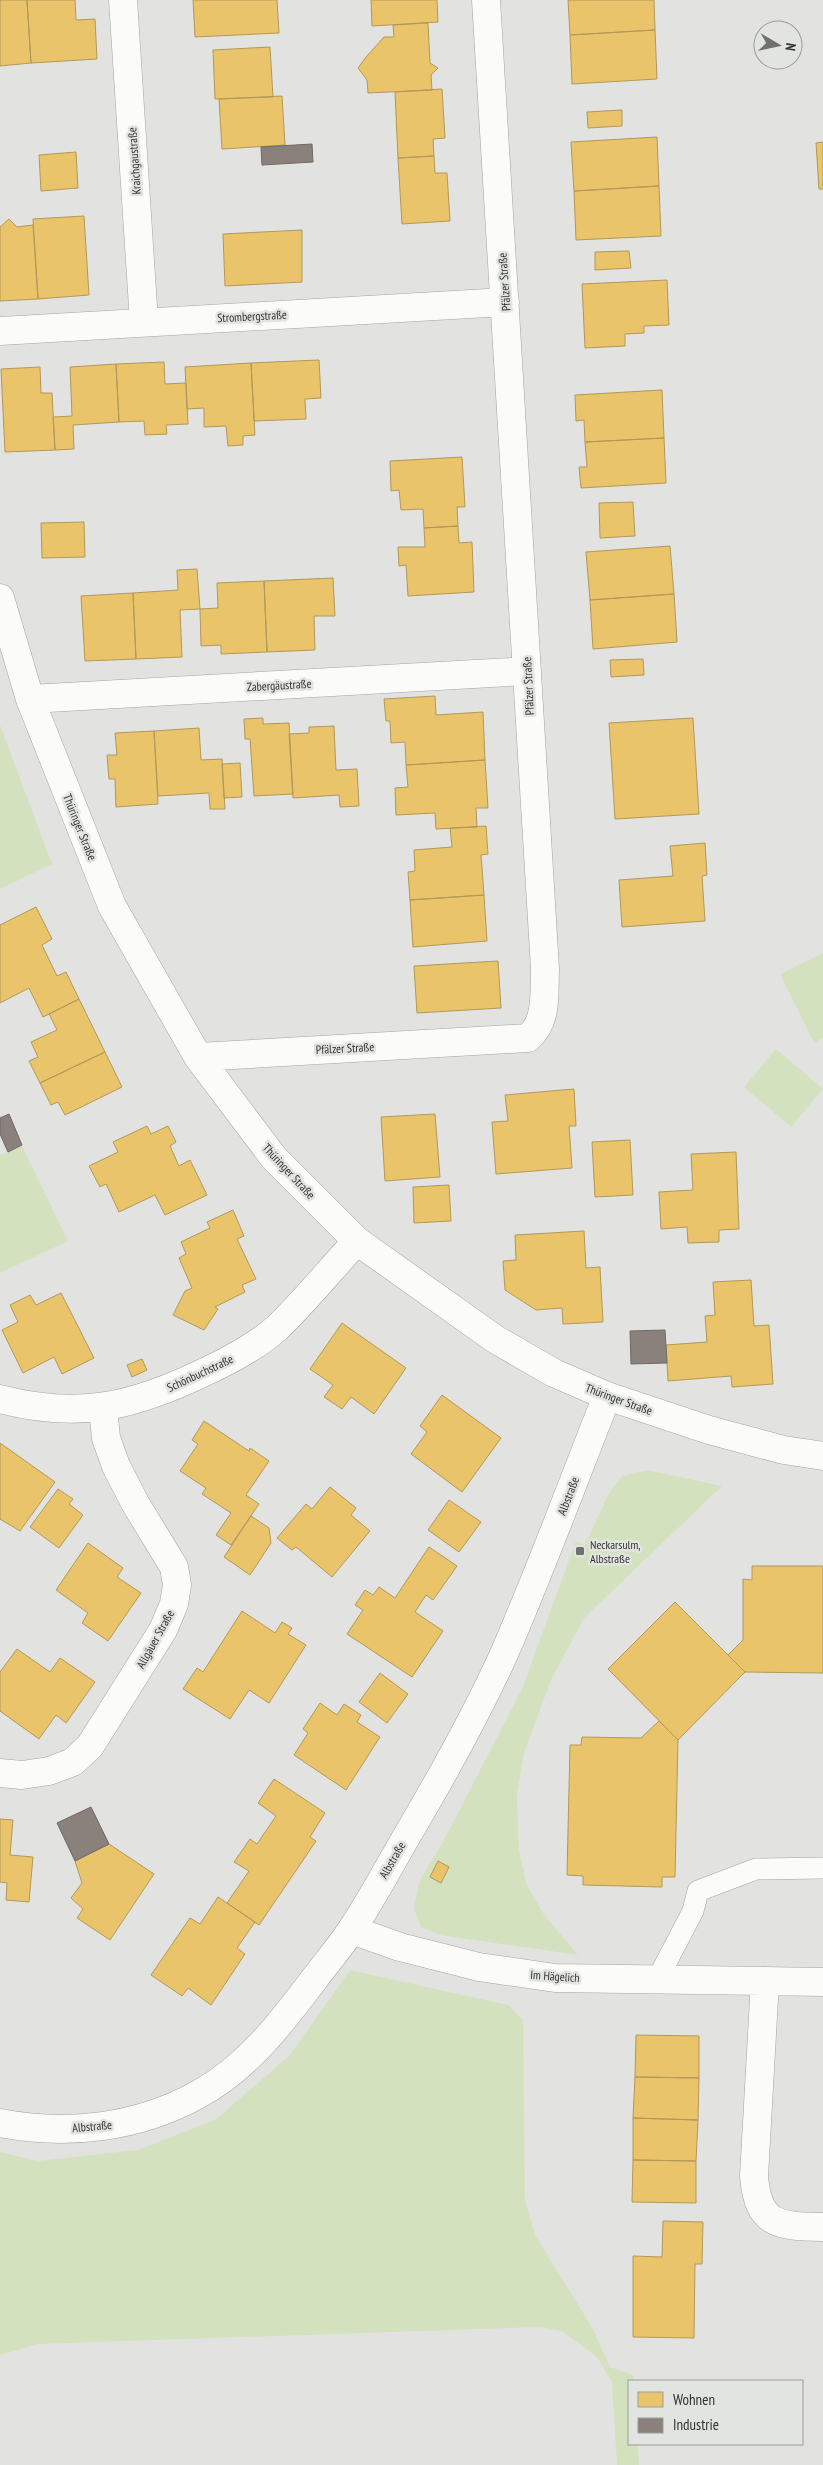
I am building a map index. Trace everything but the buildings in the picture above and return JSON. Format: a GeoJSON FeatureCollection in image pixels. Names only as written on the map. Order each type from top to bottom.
{"type":"FeatureCollection","features":[{"type":"Feature","properties":{"kind":"street","name":"Kraichgaustraße"},"geometry":{"type":"LineString","coordinates":[[124,0],[144,322]]}},
{"type":"Feature","properties":{"kind":"street","name":"Pfälzer Straße"},"geometry":{"type":"LineString","coordinates":[[198,1057],[528,1038],[536,1031],[542,1014],[545,969],[486,0]]}},
{"type":"Feature","properties":{"kind":"street","name":"Strombergstraße"},"geometry":{"type":"LineString","coordinates":[[0,331],[505,302]]}},
{"type":"Feature","properties":{"kind":"street","name":"Thüringer Straße"},"geometry":{"type":"LineString","coordinates":[[0,598],[30,699],[112,906],[198,1057],[274,1158],[357,1241],[495,1339],[554,1373],[607,1396],[709,1430],[784,1450],[823,1456]]}},
{"type":"Feature","properties":{"kind":"street","name":"Zabergäustraße"},"geometry":{"type":"LineString","coordinates":[[30,699],[527,670]]}},
{"type":"Feature","properties":{"kind":"street","name":"Schönbuchstraße"},"geometry":{"type":"LineString","coordinates":[[0,1399],[27,1406],[70,1409],[103,1408],[130,1403],[184,1382],[233,1358],[276,1329],[357,1241]]}},
{"type":"Feature","properties":{"kind":"street","name":"Albstraße"},"geometry":{"type":"LineString","coordinates":[[0,2122],[33,2129],[83,2129],[126,2123],[167,2109],[200,2094],[244,2062],[277,2028],[352,1930],[440,1780],[503,1656],[607,1396]]}},
{"type":"Feature","properties":{"kind":"street","name":"Allgäuer Straße"},"geometry":{"type":"LineString","coordinates":[[0,1773],[22,1775],[49,1771],[73,1762],[90,1746],[163,1630],[174,1604],[176,1585],[174,1567],[135,1503],[116,1466],[106,1438],[103,1408]]}},
{"type":"Feature","properties":{"kind":"street","name":"Im Hägelich"},"geometry":{"type":"LineString","coordinates":[[352,1930],[400,1947],[479,1967],[555,1978],[658,1978],[823,1982]]}},
{"type":"Feature","properties":{"kind":"street"},"geometry":{"type":"LineString","coordinates":[[765,1981],[754,2176],[756,2197],[762,2211],[775,2221],[790,2226],[823,2227]]}},
{"type":"Feature","properties":{"kind":"lane"},"geometry":{"type":"LineString","coordinates":[[658,1978],[693,1911],[698,1891],[756,1869],[823,1868]]}},
{"type":"Feature","properties":{"kind":"green space"},"geometry":{"type":"Polygon","coordinates":[[[0,725],[52,864],[0,889],[0,725]]]}},
{"type":"Feature","properties":{"kind":"green space"},"geometry":{"type":"Polygon","coordinates":[[[823,953],[823,1038],[814,1043],[780,974],[823,953]]]}},
{"type":"Feature","properties":{"kind":"green space"},"geometry":{"type":"Polygon","coordinates":[[[776,1049],[823,1089],[791,1127],[744,1087],[776,1049]]]}},
{"type":"Feature","properties":{"kind":"green space"},"geometry":{"type":"Polygon","coordinates":[[[22,1146],[68,1241],[0,1273],[0,1155],[22,1146]]]}},
{"type":"Feature","properties":{"kind":"green space"},"geometry":{"type":"Polygon","coordinates":[[[647,1470],[722,1486],[584,1618],[551,1680],[523,1756],[517,1795],[519,1851],[527,1886],[545,1916],[578,1955],[440,1935],[421,1927],[414,1909],[419,1882],[444,1840],[522,1689],[576,1541],[585,1545],[608,1495],[622,1476],[647,1470]]]}},
{"type":"Feature","properties":{"kind":"green space"},"geometry":{"type":"Polygon","coordinates":[[[350,1970],[508,2005],[523,2020],[525,2200],[535,2235],[592,2327],[610,2367],[633,2375],[634,2380],[628,2380],[628,2445],[638,2445],[639,2465],[617,2465],[612,2382],[597,2357],[562,2331],[540,2327],[38,2344],[0,2355],[0,2152],[38,2161],[137,2150],[215,2120],[289,2056],[350,1970]]]}},
{"type":"Feature","properties":{"kind":"place","name":"Neckarsulm, Albstraße"},"geometry":{"type":"Point","coordinates":[580,1551]}}]}
